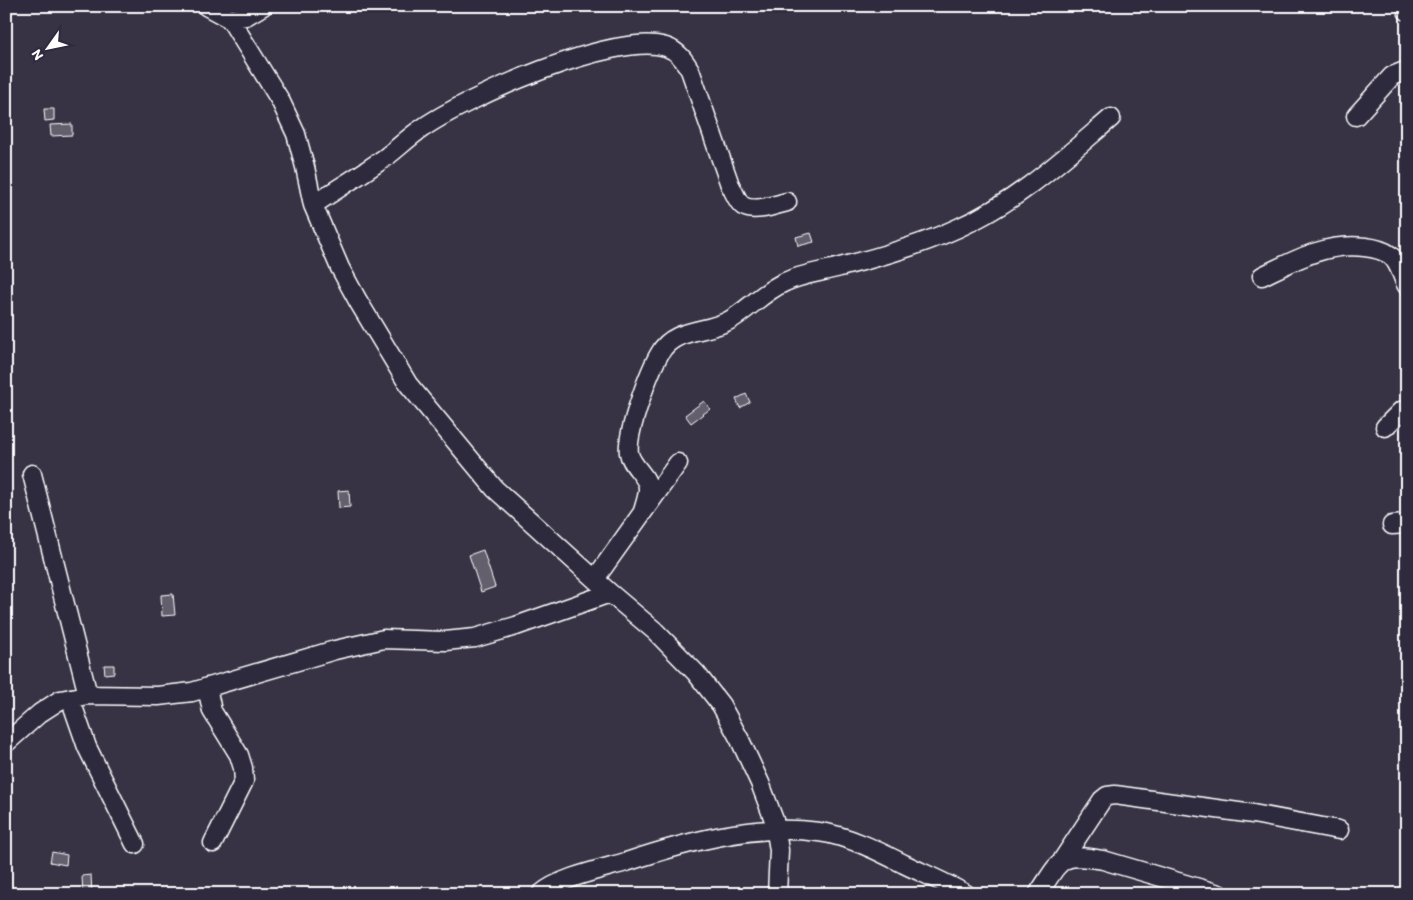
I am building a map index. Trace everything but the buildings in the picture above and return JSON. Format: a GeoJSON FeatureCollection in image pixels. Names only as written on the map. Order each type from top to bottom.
{"type":"FeatureCollection","features":[{"type":"Feature","properties":{"kind":"street"},"geometry":{"type":"LineString","coordinates":[[206,6],[240,14],[263,6]]}},
{"type":"Feature","properties":{"kind":"street"},"geometry":{"type":"LineString","coordinates":[[1406,6],[1407,10]]}},
{"type":"Feature","properties":{"kind":"street"},"geometry":{"type":"LineString","coordinates":[[240,14],[290,119],[305,167],[313,205],[344,276],[408,384],[495,489],[655,631],[696,673],[720,705],[740,740],[760,783],[776,830],[779,850],[777,894]]}},
{"type":"Feature","properties":{"kind":"street"},"geometry":{"type":"LineString","coordinates":[[313,205],[385,157],[422,128],[462,105],[552,65],[618,47],[646,46],[666,47],[680,56],[690,70],[730,185],[743,206],[756,209],[787,202]]}},
{"type":"Feature","properties":{"kind":"street"},"geometry":{"type":"LineString","coordinates":[[1356,116],[1392,76],[1407,70]]}},
{"type":"Feature","properties":{"kind":"street"},"geometry":{"type":"LineString","coordinates":[[643,511],[648,484],[634,466],[629,454],[628,440],[650,376],[659,353],[665,345],[680,336],[729,321],[766,293],[786,281],[877,257],[960,228],[1022,192],[1111,118]]}},
{"type":"Feature","properties":{"kind":"street"},"geometry":{"type":"LineString","coordinates":[[1262,276],[1305,255],[1341,246],[1358,246],[1374,248],[1391,256],[1401,271],[1407,286]]}},
{"type":"Feature","properties":{"kind":"street"},"geometry":{"type":"LineString","coordinates":[[1385,427],[1401,411],[1407,409]]}},
{"type":"Feature","properties":{"kind":"street"},"geometry":{"type":"LineString","coordinates":[[595,579],[678,463]]}},
{"type":"Feature","properties":{"kind":"street"},"geometry":{"type":"LineString","coordinates":[[32,474],[88,695]]}},
{"type":"Feature","properties":{"kind":"street"},"geometry":{"type":"LineString","coordinates":[[6,743],[40,713],[60,700],[88,695],[158,696],[192,692],[334,650],[384,639],[445,641],[475,638],[516,626],[610,593]]}},
{"type":"Feature","properties":{"kind":"street"},"geometry":{"type":"LineString","coordinates":[[207,687],[212,711],[239,755],[244,781],[213,843]]}},
{"type":"Feature","properties":{"kind":"street"},"geometry":{"type":"LineString","coordinates":[[70,698],[87,747],[135,844]]}},
{"type":"Feature","properties":{"kind":"street"},"geometry":{"type":"LineString","coordinates":[[1038,894],[1056,866],[1063,860],[1102,800],[1108,796],[1115,795],[1253,814],[1339,830]]}},
{"type":"Feature","properties":{"kind":"street"},"geometry":{"type":"LineString","coordinates":[[541,894],[558,883],[660,851],[723,836],[776,830],[820,832],[851,841],[876,850],[966,894]]}},
{"type":"Feature","properties":{"kind":"street"},"geometry":{"type":"LineString","coordinates":[[1063,860],[1084,856],[1103,860],[1219,894]]}}]}
